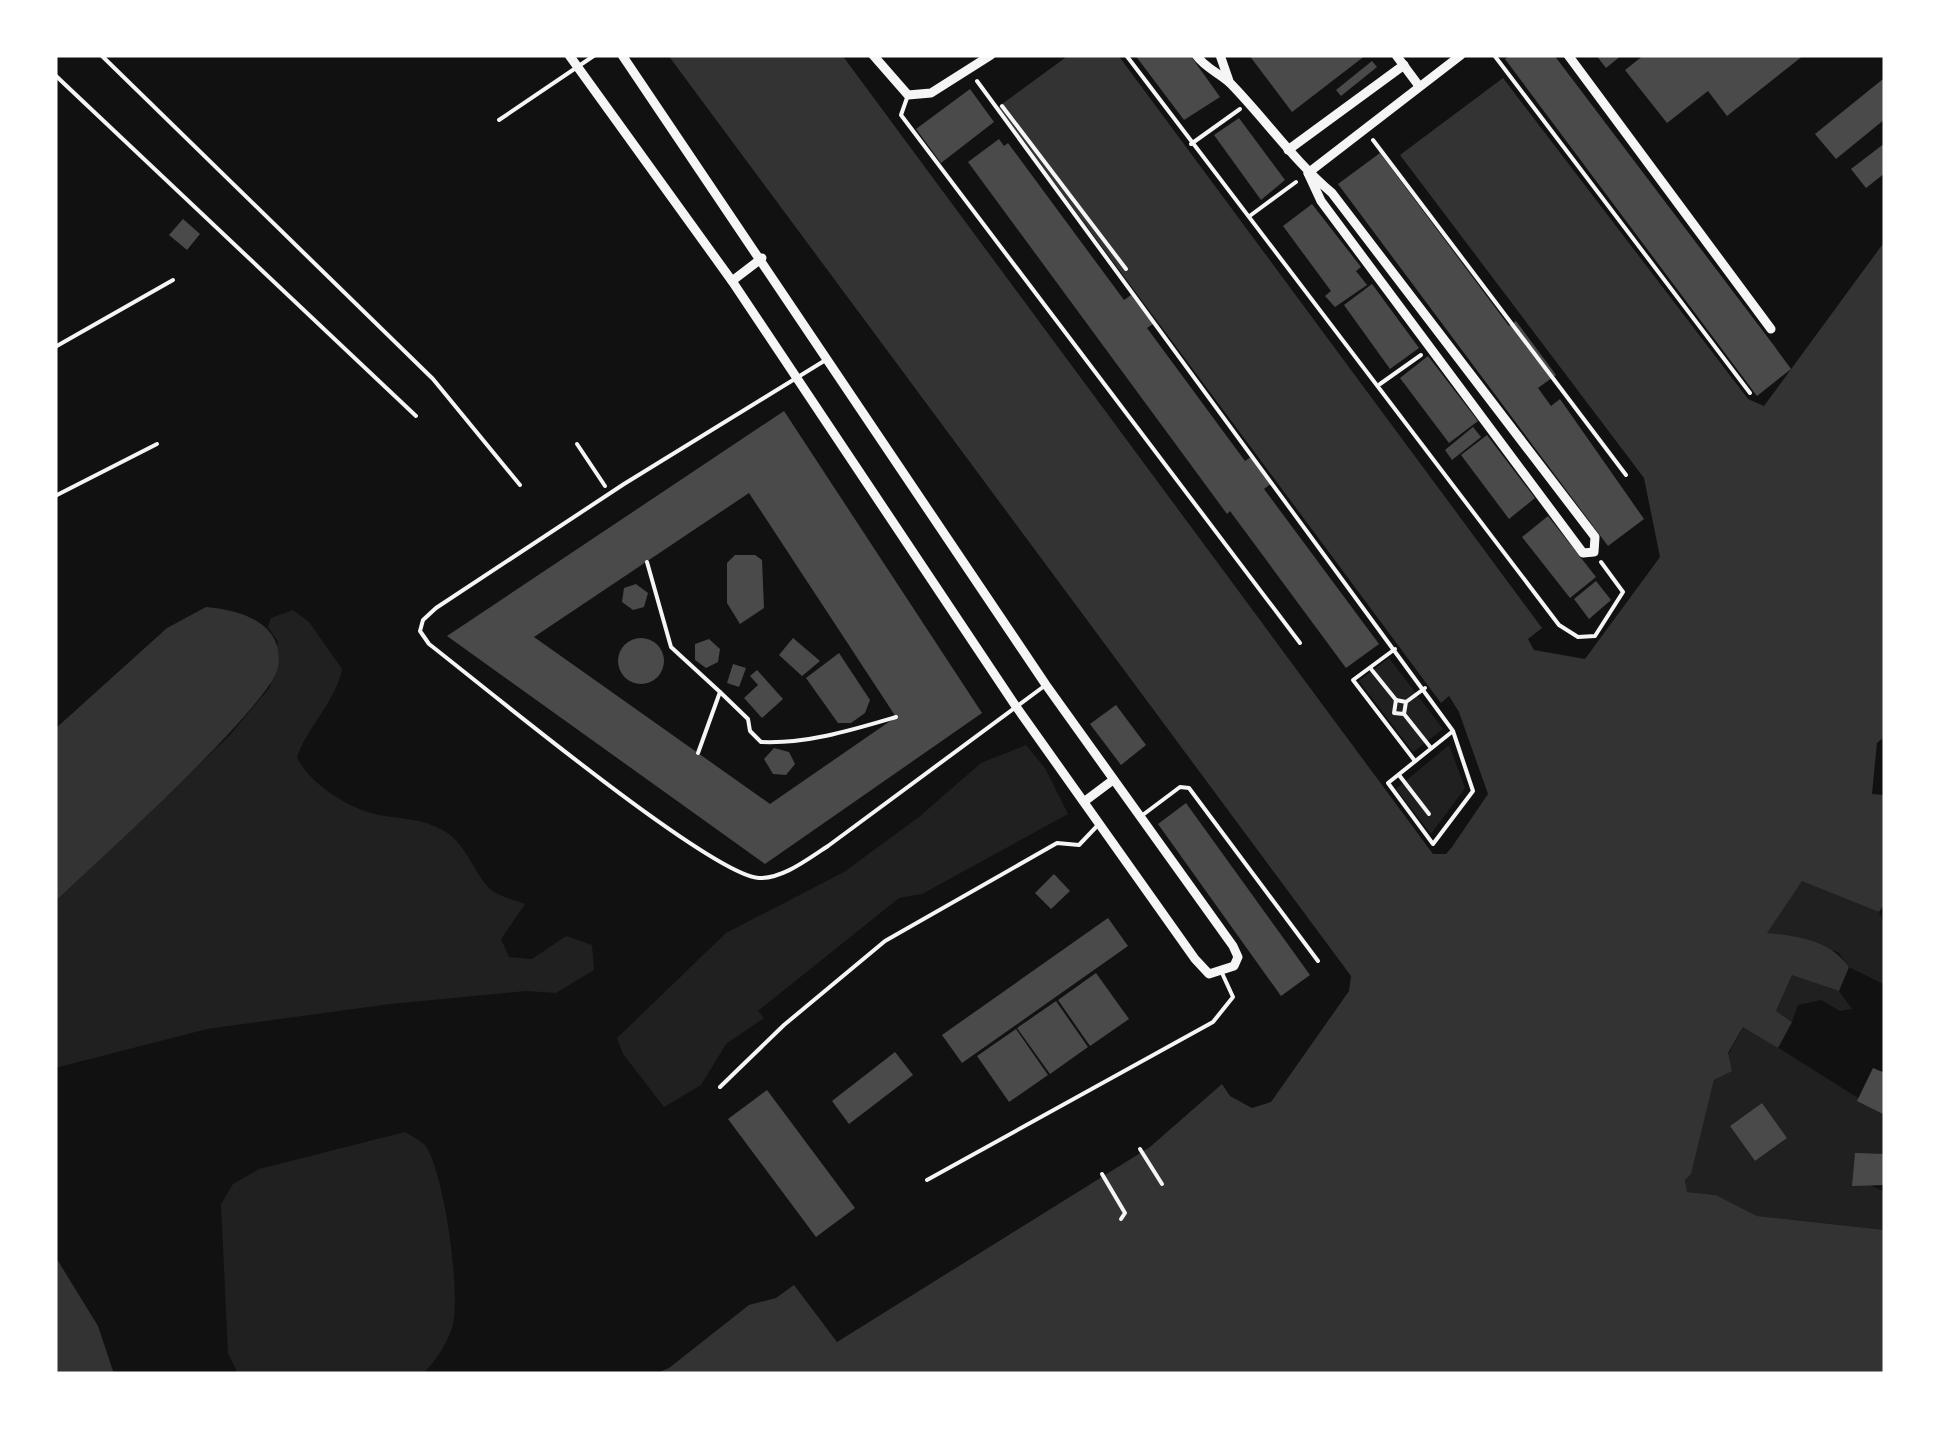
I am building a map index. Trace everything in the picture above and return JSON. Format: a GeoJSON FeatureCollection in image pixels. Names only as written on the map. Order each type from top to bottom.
{"type":"FeatureCollection","features":[{"type":"Feature","properties":{"kind":"street"},"geometry":{"type":"LineString","coordinates":[[569,55],[732,281],[1015,705],[1195,959],[1209,974],[1222,973],[1238,957],[1233,946],[1046,685],[622,55]]}},
{"type":"Feature","properties":{"kind":"street"},"geometry":{"type":"LineString","coordinates":[[873,55],[908,95],[931,93],[991,55]]}},
{"type":"Feature","properties":{"kind":"street"},"geometry":{"type":"LineString","coordinates":[[1196,55],[1204,66],[1229,81]]}},
{"type":"Feature","properties":{"kind":"street"},"geometry":{"type":"LineString","coordinates":[[1220,55],[1229,81],[1308,173],[1332,194],[1595,536],[1594,552],[1583,553],[1429,350],[1321,201],[1308,173]]}},
{"type":"Feature","properties":{"kind":"street"},"geometry":{"type":"LineString","coordinates":[[1396,55],[1419,86]]}},
{"type":"Feature","properties":{"kind":"street"},"geometry":{"type":"LineString","coordinates":[[1308,173],[1462,55]]}},
{"type":"Feature","properties":{"kind":"street"},"geometry":{"type":"LineString","coordinates":[[1568,55],[1771,329]]}},
{"type":"Feature","properties":{"kind":"street"},"geometry":{"type":"LineString","coordinates":[[1288,150],[1404,65]]}},
{"type":"Feature","properties":{"kind":"street"},"geometry":{"type":"LineString","coordinates":[[732,281],[762,258]]}},
{"type":"Feature","properties":{"kind":"street"},"geometry":{"type":"LineString","coordinates":[[1085,801],[1114,780]]}},
{"type":"Feature","properties":{"kind":"lane"},"geometry":{"type":"LineString","coordinates":[[100,55],[433,379],[520,485]]}},
{"type":"Feature","properties":{"kind":"lane"},"geometry":{"type":"LineString","coordinates":[[499,120],[595,55]]}},
{"type":"Feature","properties":{"kind":"lane"},"geometry":{"type":"LineString","coordinates":[[55,75],[416,416]]}},
{"type":"Feature","properties":{"kind":"lane"},"geometry":{"type":"LineString","coordinates":[[908,95],[901,114],[1300,644]]}},
{"type":"Feature","properties":{"kind":"lane"},"geometry":{"type":"LineString","coordinates":[[55,347],[173,280]]}},
{"type":"Feature","properties":{"kind":"lane"},"geometry":{"type":"LineString","coordinates":[[828,359],[436,608],[423,620],[420,631],[429,644],[626,796],[724,864],[758,878],[793,868],[1046,685]]}},
{"type":"Feature","properties":{"kind":"lane"},"geometry":{"type":"LineString","coordinates":[[55,496],[157,444]]}},
{"type":"Feature","properties":{"kind":"lane"},"geometry":{"type":"LineString","coordinates":[[1140,816],[1180,786],[1196,794],[1318,961]]}},
{"type":"Feature","properties":{"kind":"lane"},"geometry":{"type":"LineString","coordinates":[[720,1087],[784,1025],[885,942],[1057,844],[1079,844],[1092,836],[1100,820]]}},
{"type":"Feature","properties":{"kind":"lane"},"geometry":{"type":"LineString","coordinates":[[927,1180],[1213,1022],[1234,996],[1222,973]]}},
{"type":"Feature","properties":{"kind":"path"},"geometry":{"type":"LineString","coordinates":[[1126,55],[1560,624],[1578,638],[1595,636],[1623,592],[1594,552]]}},
{"type":"Feature","properties":{"kind":"path"},"geometry":{"type":"LineString","coordinates":[[1494,55],[1750,394]]}},
{"type":"Feature","properties":{"kind":"path"},"geometry":{"type":"LineString","coordinates":[[968,70],[1453,731],[1473,791],[1433,844],[1388,783],[1453,731]]}},
{"type":"Feature","properties":{"kind":"path"},"geometry":{"type":"LineString","coordinates":[[1191,144],[1247,104]]}},
{"type":"Feature","properties":{"kind":"path"},"geometry":{"type":"LineString","coordinates":[[1002,106],[1126,270]]}},
{"type":"Feature","properties":{"kind":"path"},"geometry":{"type":"LineString","coordinates":[[1364,128],[1626,475]]}},
{"type":"Feature","properties":{"kind":"path"},"geometry":{"type":"LineString","coordinates":[[1251,215],[1308,173]]}},
{"type":"Feature","properties":{"kind":"path"},"geometry":{"type":"LineString","coordinates":[[1380,384],[1429,350]]}},
{"type":"Feature","properties":{"kind":"path"},"geometry":{"type":"LineString","coordinates":[[578,444],[610,494]]}},
{"type":"Feature","properties":{"kind":"path"},"geometry":{"type":"LineString","coordinates":[[646,562],[670,647],[748,719],[750,731],[761,742],[784,743],[845,732],[896,717]]}},
{"type":"Feature","properties":{"kind":"path"},"geometry":{"type":"LineString","coordinates":[[1395,649],[1353,680],[1415,761]]}},
{"type":"Feature","properties":{"kind":"path"},"geometry":{"type":"LineString","coordinates":[[1370,667],[1396,700],[1406,702]]}},
{"type":"Feature","properties":{"kind":"path"},"geometry":{"type":"LineString","coordinates":[[1404,714],[1406,702],[1424,688]]}},
{"type":"Feature","properties":{"kind":"path"},"geometry":{"type":"LineString","coordinates":[[698,753],[720,692]]}},
{"type":"Feature","properties":{"kind":"path"},"geometry":{"type":"LineString","coordinates":[[1384,720],[1394,712],[1396,700]]}},
{"type":"Feature","properties":{"kind":"path"},"geometry":{"type":"LineString","coordinates":[[1394,712],[1404,714],[1431,748]]}},
{"type":"Feature","properties":{"kind":"path"},"geometry":{"type":"LineString","coordinates":[[1399,775],[1429,814]]}},
{"type":"Feature","properties":{"kind":"path"},"geometry":{"type":"LineString","coordinates":[[1140,1149],[1162,1184]]}},
{"type":"Feature","properties":{"kind":"path"},"geometry":{"type":"LineString","coordinates":[[1102,1174],[1125,1213],[1121,1219]]}},
{"type":"Feature","properties":{"kind":"shaded area"},"geometry":{"type":"Polygon","coordinates":[[[668,55],[842,55],[1433,854],[1446,854],[1488,794],[1459,712],[1449,696],[1441,703],[998,107],[1069,55],[1118,55],[1542,628],[1528,639],[1534,650],[1585,659],[1660,557],[1644,478],[1400,155],[1503,78],[1748,399],[1764,406],[1885,241],[1885,736],[1877,743],[1872,794],[1885,795],[1885,903],[1879,912],[1802,881],[1767,933],[1823,945],[1849,967],[1839,991],[1792,975],[1776,1011],[1792,1022],[1778,1048],[1743,1027],[1728,1053],[1732,1071],[1714,1080],[1691,1174],[1685,1180],[1687,1192],[1716,1195],[1757,1216],[1885,1230],[1885,1374],[655,1374],[669,1368],[749,1305],[776,1298],[794,1285],[837,1342],[1150,1147],[1222,1084],[1230,1096],[1252,1108],[1271,1102],[1349,991],[1351,976],[668,55]]]}},
{"type":"Feature","properties":{"kind":"shaded area"},"geometry":{"type":"Polygon","coordinates":[[[206,607],[233,611],[268,629],[275,639],[278,667],[268,687],[215,748],[55,902],[55,729],[167,628],[206,607]]]}},
{"type":"Feature","properties":{"kind":"shaded area"},"geometry":{"type":"Polygon","coordinates":[[[293,610],[309,622],[342,669],[334,692],[297,757],[310,776],[328,792],[361,809],[427,823],[453,838],[489,888],[525,904],[501,939],[509,957],[532,959],[566,936],[592,945],[594,970],[556,993],[526,991],[390,1004],[207,1029],[55,1068],[55,902],[230,735],[270,687],[278,642],[268,627],[271,618],[293,610]]]}},
{"type":"Feature","properties":{"kind":"shaded area"},"geometry":{"type":"Polygon","coordinates":[[[1389,658],[1443,729],[1413,752],[1359,681],[1389,658]]]}},
{"type":"Feature","properties":{"kind":"shaded area"},"geometry":{"type":"Polygon","coordinates":[[[1026,745],[1045,768],[1068,814],[922,894],[899,898],[758,1011],[764,1018],[726,1044],[701,1085],[664,1107],[623,1054],[617,1038],[726,933],[844,872],[919,817],[981,763],[1026,745]]]}},
{"type":"Feature","properties":{"kind":"shaded area"},"geometry":{"type":"Polygon","coordinates":[[[1449,745],[1465,788],[1431,834],[1396,789],[1449,745]]]}},
{"type":"Feature","properties":{"kind":"shaded area"},"geometry":{"type":"Polygon","coordinates":[[[1802,880],[1879,912],[1885,926],[1885,985],[1849,967],[1838,952],[1766,933],[1802,880]]]}},
{"type":"Feature","properties":{"kind":"shaded area"},"geometry":{"type":"Polygon","coordinates":[[[1792,974],[1839,991],[1852,1009],[1840,1011],[1821,1000],[1798,1005],[1792,1022],[1776,1011],[1792,974]]]}},
{"type":"Feature","properties":{"kind":"shaded area"},"geometry":{"type":"Polygon","coordinates":[[[1744,1026],[1885,1115],[1885,1154],[1855,1154],[1853,1177],[1885,1192],[1885,1230],[1757,1216],[1716,1195],[1687,1192],[1685,1180],[1691,1173],[1714,1080],[1744,1026]],[[1762,1103],[1730,1126],[1755,1161],[1787,1138],[1762,1103]]]}},
{"type":"Feature","properties":{"kind":"shaded area"},"geometry":{"type":"Polygon","coordinates":[[[405,1132],[425,1145],[445,1206],[455,1290],[452,1328],[440,1353],[423,1374],[238,1374],[228,1353],[221,1204],[233,1184],[259,1169],[405,1132]]]}},
{"type":"Feature","properties":{"kind":"shaded area"},"geometry":{"type":"Polygon","coordinates":[[[55,1256],[98,1326],[114,1374],[55,1374],[55,1256]]]}},
{"type":"Feature","properties":{"kind":"building"},"geometry":{"type":"Polygon","coordinates":[[[1135,55],[1190,55],[1220,97],[1184,120],[1135,55]]]}},
{"type":"Feature","properties":{"kind":"building"},"geometry":{"type":"Polygon","coordinates":[[[1249,55],[1366,55],[1292,112],[1249,55]]]}},
{"type":"Feature","properties":{"kind":"building"},"geometry":{"type":"Polygon","coordinates":[[[1511,55],[1554,55],[1791,369],[1757,396],[1505,59],[1511,55]]]}},
{"type":"Feature","properties":{"kind":"building"},"geometry":{"type":"Polygon","coordinates":[[[1596,55],[1622,55],[1606,68],[1596,55]]]}},
{"type":"Feature","properties":{"kind":"building"},"geometry":{"type":"Polygon","coordinates":[[[1644,55],[1804,55],[1727,116],[1708,91],[1667,123],[1625,70],[1644,55]]]}},
{"type":"Feature","properties":{"kind":"building"},"geometry":{"type":"Polygon","coordinates":[[[1372,61],[1377,67],[1341,96],[1336,90],[1372,61]]]}},
{"type":"Feature","properties":{"kind":"building"},"geometry":{"type":"Polygon","coordinates":[[[1883,79],[1885,119],[1836,159],[1815,134],[1883,79]]]}},
{"type":"Feature","properties":{"kind":"building"},"geometry":{"type":"Polygon","coordinates":[[[970,89],[994,122],[941,163],[916,129],[970,89]]]}},
{"type":"Feature","properties":{"kind":"building"},"geometry":{"type":"Polygon","coordinates":[[[1239,118],[1285,180],[1261,200],[1214,135],[1239,118]]]}},
{"type":"Feature","properties":{"kind":"building"},"geometry":{"type":"Polygon","coordinates":[[[999,139],[1004,146],[1008,143],[1124,300],[1131,295],[1153,324],[1147,328],[1245,461],[1252,456],[1272,483],[1264,489],[1379,644],[1346,668],[1230,511],[1227,514],[968,162],[999,139]]]}},
{"type":"Feature","properties":{"kind":"building"},"geometry":{"type":"Polygon","coordinates":[[[1885,143],[1885,173],[1866,188],[1851,169],[1885,143]]]}},
{"type":"Feature","properties":{"kind":"building"},"geometry":{"type":"Polygon","coordinates":[[[1380,153],[1509,326],[1516,321],[1556,375],[1538,388],[1551,406],[1560,399],[1644,519],[1608,546],[1338,184],[1380,153]]]}},
{"type":"Feature","properties":{"kind":"building"},"geometry":{"type":"Polygon","coordinates":[[[1312,204],[1361,267],[1356,271],[1367,285],[1335,307],[1325,296],[1331,291],[1283,226],[1312,204]]]}},
{"type":"Feature","properties":{"kind":"building"},"geometry":{"type":"Polygon","coordinates":[[[183,219],[200,234],[187,250],[169,235],[183,219]]]}},
{"type":"Feature","properties":{"kind":"building"},"geometry":{"type":"Polygon","coordinates":[[[1372,284],[1419,348],[1390,369],[1344,305],[1372,284]]]}},
{"type":"Feature","properties":{"kind":"building"},"geometry":{"type":"Polygon","coordinates":[[[1428,356],[1478,421],[1449,443],[1400,378],[1428,356]]]}},
{"type":"Feature","properties":{"kind":"building"},"geometry":{"type":"Polygon","coordinates":[[[784,411],[982,713],[765,864],[447,636],[784,411]],[[749,493],[534,637],[770,804],[896,717],[749,493]]]}},
{"type":"Feature","properties":{"kind":"building"},"geometry":{"type":"Polygon","coordinates":[[[1473,427],[1481,437],[1452,460],[1445,450],[1473,427]]]}},
{"type":"Feature","properties":{"kind":"building"},"geometry":{"type":"Polygon","coordinates":[[[1487,435],[1535,498],[1509,519],[1461,455],[1487,435]]]}},
{"type":"Feature","properties":{"kind":"building"},"geometry":{"type":"Polygon","coordinates":[[[1548,516],[1596,577],[1570,598],[1522,537],[1548,516]]]}},
{"type":"Feature","properties":{"kind":"building"},"geometry":{"type":"Polygon","coordinates":[[[735,555],[755,555],[762,560],[764,608],[740,624],[727,603],[727,563],[735,555]]]}},
{"type":"Feature","properties":{"kind":"building"},"geometry":{"type":"Polygon","coordinates":[[[1596,581],[1611,600],[1589,619],[1574,599],[1596,581]]]}},
{"type":"Feature","properties":{"kind":"building"},"geometry":{"type":"Polygon","coordinates":[[[636,584],[648,593],[644,607],[633,610],[622,602],[624,588],[636,584]]]}},
{"type":"Feature","properties":{"kind":"building"},"geometry":{"type":"Polygon","coordinates":[[[641,638],[657,645],[664,661],[657,677],[641,684],[625,677],[618,661],[625,645],[641,638]]]}},
{"type":"Feature","properties":{"kind":"building"},"geometry":{"type":"Polygon","coordinates":[[[793,638],[820,661],[802,676],[779,655],[793,638]]]}},
{"type":"Feature","properties":{"kind":"building"},"geometry":{"type":"Polygon","coordinates":[[[709,639],[720,649],[718,662],[706,668],[695,660],[695,644],[709,639]]]}},
{"type":"Feature","properties":{"kind":"building"},"geometry":{"type":"Polygon","coordinates":[[[839,653],[870,700],[865,713],[851,723],[838,723],[806,678],[839,653]]]}},
{"type":"Feature","properties":{"kind":"building"},"geometry":{"type":"Polygon","coordinates":[[[733,664],[746,668],[739,687],[727,683],[733,664]]]}},
{"type":"Feature","properties":{"kind":"building"},"geometry":{"type":"Polygon","coordinates":[[[757,670],[783,699],[762,718],[744,698],[758,685],[750,676],[757,670]]]}},
{"type":"Feature","properties":{"kind":"building"},"geometry":{"type":"Polygon","coordinates":[[[1116,705],[1146,745],[1121,765],[1090,724],[1116,705]]]}},
{"type":"Feature","properties":{"kind":"building"},"geometry":{"type":"Polygon","coordinates":[[[774,748],[789,752],[795,764],[786,775],[773,774],[764,759],[774,748]]]}},
{"type":"Feature","properties":{"kind":"building"},"geometry":{"type":"Polygon","coordinates":[[[1186,803],[1310,975],[1281,996],[1158,824],[1186,803]]]}},
{"type":"Feature","properties":{"kind":"building"},"geometry":{"type":"Polygon","coordinates":[[[1054,874],[1070,891],[1051,909],[1035,893],[1054,874]]]}},
{"type":"Feature","properties":{"kind":"building"},"geometry":{"type":"Polygon","coordinates":[[[1108,918],[1128,946],[962,1063],[942,1035],[1108,918]]]}},
{"type":"Feature","properties":{"kind":"building"},"geometry":{"type":"Polygon","coordinates":[[[1096,973],[1129,1019],[1090,1046],[1058,1000],[1096,973]]]}},
{"type":"Feature","properties":{"kind":"building"},"geometry":{"type":"Polygon","coordinates":[[[1056,1001],[1088,1047],[1050,1074],[1017,1028],[1056,1001]]]}},
{"type":"Feature","properties":{"kind":"building"},"geometry":{"type":"Polygon","coordinates":[[[1016,1029],[1048,1075],[1009,1102],[977,1056],[1016,1029]]]}},
{"type":"Feature","properties":{"kind":"building"},"geometry":{"type":"Polygon","coordinates":[[[895,1052],[913,1075],[849,1124],[832,1101],[895,1052]]]}},
{"type":"Feature","properties":{"kind":"building"},"geometry":{"type":"Polygon","coordinates":[[[1873,1068],[1885,1073],[1885,1115],[1857,1101],[1873,1068]]]}},
{"type":"Feature","properties":{"kind":"building"},"geometry":{"type":"Polygon","coordinates":[[[767,1090],[855,1208],[816,1237],[728,1119],[767,1090]]]}},
{"type":"Feature","properties":{"kind":"building"},"geometry":{"type":"Polygon","coordinates":[[[1762,1103],[1787,1138],[1755,1161],[1730,1126],[1762,1103]]]}},
{"type":"Feature","properties":{"kind":"building"},"geometry":{"type":"Polygon","coordinates":[[[1855,1153],[1885,1154],[1885,1185],[1852,1186],[1855,1153]]]}}]}
